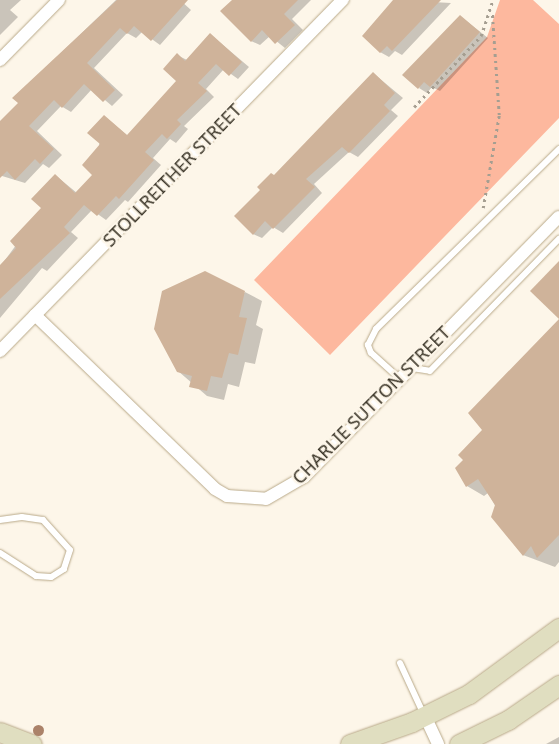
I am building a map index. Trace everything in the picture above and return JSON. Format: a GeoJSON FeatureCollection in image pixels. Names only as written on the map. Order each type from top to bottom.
{"type":"FeatureCollection","features":[{"type":"Feature","properties":{"kind":"street"},"geometry":{"type":"LineString","coordinates":[[0,60],[59,0]]}},
{"type":"Feature","properties":{"kind":"street","name":"STOLLREITHER STREET"},"geometry":{"type":"LineString","coordinates":[[0,351],[343,0]]}},
{"type":"Feature","properties":{"kind":"street","name":"CHARLIE SUTTON STREET"},"geometry":{"type":"LineString","coordinates":[[36,315],[196,473],[227,496],[266,499],[304,477],[559,217]]}},
{"type":"Feature","properties":{"kind":"street"},"geometry":{"type":"LineString","coordinates":[[350,744],[425,716],[509,668],[559,628]]}},
{"type":"Feature","properties":{"kind":"street"},"geometry":{"type":"LineString","coordinates":[[459,744],[508,720],[559,685]]}},
{"type":"Feature","properties":{"kind":"street"},"geometry":{"type":"LineString","coordinates":[[425,716],[438,744]]}},
{"type":"Feature","properties":{"kind":"street"},"geometry":{"type":"LineString","coordinates":[[0,732],[32,744]]}},
{"type":"Feature","properties":{"kind":"lane"},"geometry":{"type":"LineString","coordinates":[[399,378],[371,353],[370,337],[559,149]]}},
{"type":"Feature","properties":{"kind":"lane"},"geometry":{"type":"LineString","coordinates":[[430,371],[559,239]]}},
{"type":"Feature","properties":{"kind":"lane"},"geometry":{"type":"LineString","coordinates":[[424,354],[430,371]]}},
{"type":"Feature","properties":{"kind":"lane"},"geometry":{"type":"LineString","coordinates":[[409,368],[430,371]]}},
{"type":"Feature","properties":{"kind":"lane"},"geometry":{"type":"LineString","coordinates":[[0,520],[22,517],[43,520],[70,550],[64,569],[51,577],[36,576],[0,553]]}},
{"type":"Feature","properties":{"kind":"lane"},"geometry":{"type":"LineString","coordinates":[[400,663],[425,716]]}},
{"type":"Feature","properties":{"kind":"path"},"geometry":{"type":"LineString","coordinates":[[414,107],[482,36],[492,12],[494,0]]}},
{"type":"Feature","properties":{"kind":"path"},"geometry":{"type":"LineString","coordinates":[[480,228],[499,115],[492,12]]}},
{"type":"Feature","properties":{"kind":"shaded area"},"geometry":{"type":"Polygon","coordinates":[[[500,0],[533,0],[559,24],[559,118],[330,355],[254,280],[487,37],[500,0]]]}},
{"type":"Feature","properties":{"kind":"building"},"geometry":{"type":"Polygon","coordinates":[[[117,0],[188,0],[151,41],[134,26],[127,34],[120,28],[87,63],[115,90],[103,102],[84,84],[62,108],[54,100],[29,126],[54,149],[40,164],[35,159],[15,180],[7,171],[0,178],[0,121],[18,103],[12,98],[117,0]]]}},
{"type":"Feature","properties":{"kind":"building"},"geometry":{"type":"Polygon","coordinates":[[[232,0],[298,0],[284,14],[295,25],[275,44],[262,30],[251,42],[220,11],[232,0]]]}},
{"type":"Feature","properties":{"kind":"building"},"geometry":{"type":"Polygon","coordinates":[[[393,0],[441,0],[392,51],[387,46],[380,53],[362,36],[393,0]]]}},
{"type":"Feature","properties":{"kind":"building"},"geometry":{"type":"Polygon","coordinates":[[[460,15],[480,32],[430,87],[424,82],[418,89],[402,75],[460,15]]]}},
{"type":"Feature","properties":{"kind":"building"},"geometry":{"type":"Polygon","coordinates":[[[210,33],[242,62],[229,76],[216,64],[198,83],[207,91],[177,120],[181,124],[167,139],[162,134],[145,152],[154,160],[119,199],[116,196],[97,216],[84,205],[64,227],[70,233],[0,299],[0,265],[16,248],[10,241],[41,208],[31,199],[55,174],[75,193],[92,175],[82,165],[100,144],[87,133],[104,115],[127,135],[176,81],[163,69],[177,53],[185,61],[210,33]]]}},
{"type":"Feature","properties":{"kind":"building"},"geometry":{"type":"Polygon","coordinates":[[[373,72],[395,93],[384,105],[390,111],[349,153],[342,147],[306,179],[315,187],[273,229],[265,221],[253,235],[234,216],[260,190],[257,187],[271,173],[274,175],[373,72]]]}},
{"type":"Feature","properties":{"kind":"building"},"geometry":{"type":"Polygon","coordinates":[[[559,261],[559,319],[530,291],[559,261]]]}},
{"type":"Feature","properties":{"kind":"building"},"geometry":{"type":"Polygon","coordinates":[[[205,271],[245,291],[239,317],[247,318],[238,355],[229,353],[222,378],[211,376],[207,391],[189,387],[192,376],[177,372],[154,329],[162,291],[205,271]]]}},
{"type":"Feature","properties":{"kind":"building"},"geometry":{"type":"Polygon","coordinates":[[[559,319],[559,535],[537,558],[531,546],[523,556],[491,517],[495,505],[478,479],[466,487],[455,468],[463,460],[458,455],[482,430],[468,413],[559,319]]]}}]}
